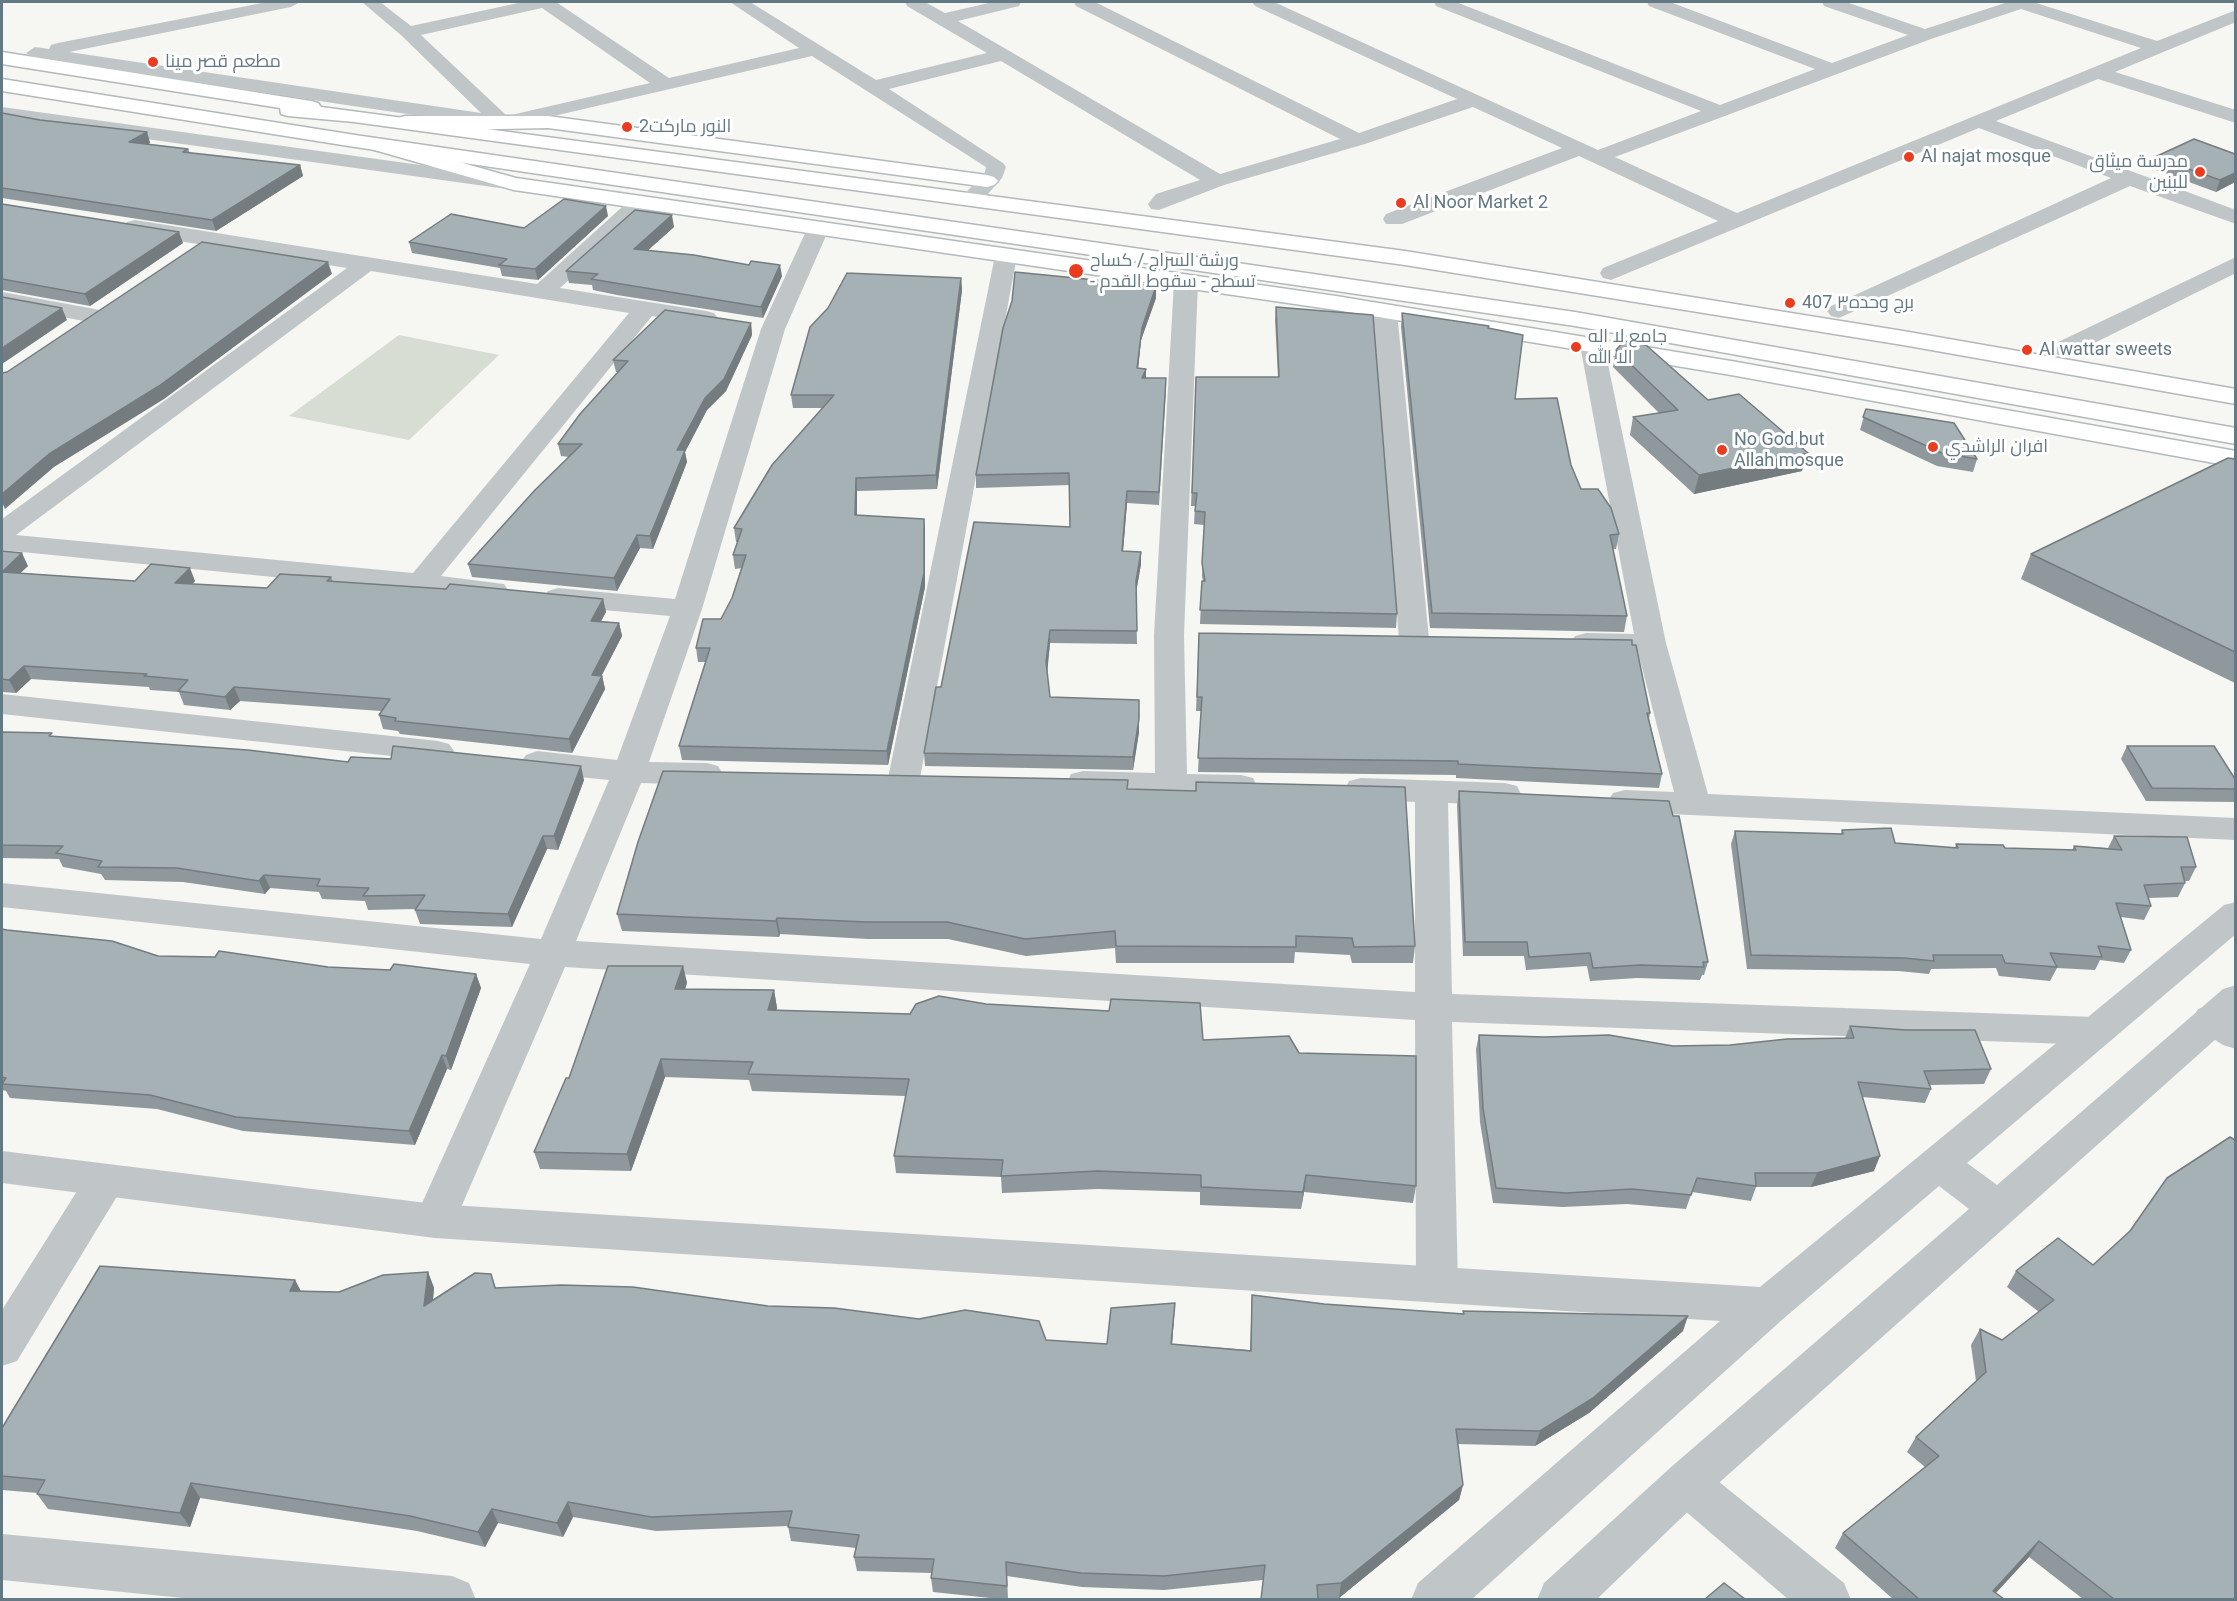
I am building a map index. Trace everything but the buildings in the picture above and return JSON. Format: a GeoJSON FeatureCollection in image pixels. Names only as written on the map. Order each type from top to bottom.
{"type":"FeatureCollection","features":[{"type":"Feature","properties":{"kind":"main road"},"geometry":{"type":"LineString","coordinates":[[2,58],[281,100],[354,116]]}},
{"type":"Feature","properties":{"kind":"main road"},"geometry":{"type":"LineString","coordinates":[[4,87],[32,78],[263,108],[354,116],[1405,258],[1903,338],[2235,397]]}},
{"type":"Feature","properties":{"kind":"main road"},"geometry":{"type":"LineString","coordinates":[[4,87],[355,141],[1364,287],[1896,374],[2235,436]]}},
{"type":"Feature","properties":{"kind":"main road"},"geometry":{"type":"LineString","coordinates":[[384,120],[454,124],[548,122],[987,181]]}},
{"type":"Feature","properties":{"kind":"main road"},"geometry":{"type":"LineString","coordinates":[[355,141],[393,149],[514,184],[1186,282],[1592,345],[2235,459]]}},
{"type":"Feature","properties":{"kind":"main road"},"geometry":{"type":"LineString","coordinates":[[1896,374],[1903,338]]}},
{"type":"Feature","properties":{"kind":"street"},"geometry":{"type":"LineString","coordinates":[[291,2],[35,53],[506,122],[816,50]]}},
{"type":"Feature","properties":{"kind":"street"},"geometry":{"type":"LineString","coordinates":[[370,2],[408,32],[506,122]]}},
{"type":"Feature","properties":{"kind":"street"},"geometry":{"type":"LineString","coordinates":[[408,32],[545,2],[666,85]]}},
{"type":"Feature","properties":{"kind":"street"},"geometry":{"type":"LineString","coordinates":[[739,2],[993,163],[997,170],[971,199]]}},
{"type":"Feature","properties":{"kind":"street"},"geometry":{"type":"LineString","coordinates":[[913,2],[1217,181]]}},
{"type":"Feature","properties":{"kind":"street"},"geometry":{"type":"LineString","coordinates":[[943,19],[1013,2]]}},
{"type":"Feature","properties":{"kind":"street"},"geometry":{"type":"LineString","coordinates":[[1082,2],[1359,140]]}},
{"type":"Feature","properties":{"kind":"street"},"geometry":{"type":"LineString","coordinates":[[1262,2],[1579,149],[1600,156],[1734,220]]}},
{"type":"Feature","properties":{"kind":"street"},"geometry":{"type":"LineString","coordinates":[[1442,2],[1718,111]]}},
{"type":"Feature","properties":{"kind":"street"},"geometry":{"type":"LineString","coordinates":[[1655,2],[1831,69]]}},
{"type":"Feature","properties":{"kind":"street"},"geometry":{"type":"LineString","coordinates":[[1830,2],[1925,35]]}},
{"type":"Feature","properties":{"kind":"street"},"geometry":{"type":"LineString","coordinates":[[1600,156],[1831,69],[2019,2],[2158,47]]}},
{"type":"Feature","properties":{"kind":"street"},"geometry":{"type":"LineString","coordinates":[[1611,273],[1734,220],[2235,16]]}},
{"type":"Feature","properties":{"kind":"street"},"geometry":{"type":"LineString","coordinates":[[873,87],[1004,55]]}},
{"type":"Feature","properties":{"kind":"street"},"geometry":{"type":"LineString","coordinates":[[2097,72],[2235,117]]}},
{"type":"Feature","properties":{"kind":"street"},"geometry":{"type":"LineString","coordinates":[[1159,204],[1164,199],[1217,181],[1359,140],[1474,100]]}},
{"type":"Feature","properties":{"kind":"street"},"geometry":{"type":"LineString","coordinates":[[2,113],[514,184]]}},
{"type":"Feature","properties":{"kind":"street"},"geometry":{"type":"LineString","coordinates":[[1977,121],[2235,218]]}},
{"type":"Feature","properties":{"kind":"street"},"geometry":{"type":"LineString","coordinates":[[1394,219],[1579,149]]}},
{"type":"Feature","properties":{"kind":"street"},"geometry":{"type":"LineString","coordinates":[[1839,311],[2129,178]]}},
{"type":"Feature","properties":{"kind":"street"},"geometry":{"type":"LineString","coordinates":[[542,292],[640,203]]}},
{"type":"Feature","properties":{"kind":"street"},"geometry":{"type":"LineString","coordinates":[[114,224],[727,321]]}},
{"type":"Feature","properties":{"kind":"street"},"geometry":{"type":"LineString","coordinates":[[435,1221],[553,953],[628,772],[687,609],[762,327],[818,229]]}},
{"type":"Feature","properties":{"kind":"street"},"geometry":{"type":"LineString","coordinates":[[180,258],[209,239]]}},
{"type":"Feature","properties":{"kind":"street"},"geometry":{"type":"LineString","coordinates":[[904,778],[1006,256]]}},
{"type":"Feature","properties":{"kind":"street"},"geometry":{"type":"LineString","coordinates":[[2,532],[367,264]]}},
{"type":"Feature","properties":{"kind":"street"},"geometry":{"type":"LineString","coordinates":[[2063,349],[2235,264]]}},
{"type":"Feature","properties":{"kind":"street"},"geometry":{"type":"LineString","coordinates":[[1171,785],[1180,635],[1186,282]]}},
{"type":"Feature","properties":{"kind":"street"},"geometry":{"type":"LineString","coordinates":[[2,299],[104,309],[67,334]]}},
{"type":"Feature","properties":{"kind":"street"},"geometry":{"type":"LineString","coordinates":[[420,583],[646,308]]}},
{"type":"Feature","properties":{"kind":"street"},"geometry":{"type":"LineString","coordinates":[[1385,312],[1414,639]]}},
{"type":"Feature","properties":{"kind":"street"},"geometry":{"type":"LineString","coordinates":[[1592,345],[1651,643],[1694,804]]}},
{"type":"Feature","properties":{"kind":"street"},"geometry":{"type":"LineString","coordinates":[[2,542],[687,609]]}},
{"type":"Feature","properties":{"kind":"street"},"geometry":{"type":"LineString","coordinates":[[1556,641],[1651,643]]}},
{"type":"Feature","properties":{"kind":"street"},"geometry":{"type":"LineString","coordinates":[[2,704],[463,754]]}},
{"type":"Feature","properties":{"kind":"street"},"geometry":{"type":"LineString","coordinates":[[510,759],[628,772],[736,774]]}},
{"type":"Feature","properties":{"kind":"street"},"geometry":{"type":"LineString","coordinates":[[868,777],[939,779]]}},
{"type":"Feature","properties":{"kind":"street"},"geometry":{"type":"LineString","coordinates":[[1055,782],[1266,787]]}},
{"type":"Feature","properties":{"kind":"street"},"geometry":{"type":"LineString","coordinates":[[1337,788],[1539,796]]}},
{"type":"Feature","properties":{"kind":"street"},"geometry":{"type":"LineString","coordinates":[[1431,790],[1437,1285]]}},
{"type":"Feature","properties":{"kind":"street"},"geometry":{"type":"LineString","coordinates":[[1598,799],[2235,829]]}},
{"type":"Feature","properties":{"kind":"street"},"geometry":{"type":"LineString","coordinates":[[2,895],[553,953],[1434,1007],[2095,1031]]}},
{"type":"Feature","properties":{"kind":"street"},"geometry":{"type":"LineString","coordinates":[[1435,1599],[1768,1306],[2235,914]]}},
{"type":"Feature","properties":{"kind":"street"},"geometry":{"type":"LineString","coordinates":[[1561,1599],[1686,1482],[1998,1208],[2227,1018]]}},
{"type":"Feature","properties":{"kind":"street"},"geometry":{"type":"LineString","coordinates":[[1937,1164],[1998,1208]]}},
{"type":"Feature","properties":{"kind":"street"},"geometry":{"type":"LineString","coordinates":[[2,1167],[435,1221],[1768,1306]]}},
{"type":"Feature","properties":{"kind":"street"},"geometry":{"type":"LineString","coordinates":[[2,1347],[105,1181]]}},
{"type":"Feature","properties":{"kind":"street"},"geometry":{"type":"LineString","coordinates":[[1686,1482],[1827,1599]]}},
{"type":"Feature","properties":{"kind":"street"},"geometry":{"type":"LineString","coordinates":[[2,1557],[250,1591],[452,1599]]}},
{"type":"Feature","properties":{"kind":"shaded area"},"geometry":{"type":"Polygon","coordinates":[[[399,335],[499,355],[409,440],[289,416],[399,335]]]}},
{"type":"Feature","properties":{"kind":"place","name":"مطعم قصر مينا"},"geometry":{"type":"Point","coordinates":[153,62]}},
{"type":"Feature","properties":{"kind":"place","name":"النور ماركت2"},"geometry":{"type":"Point","coordinates":[627,127]}},
{"type":"Feature","properties":{"kind":"place","name":"Al najat mosque"},"geometry":{"type":"Point","coordinates":[1909,157]}},
{"type":"Feature","properties":{"kind":"place","name":"مدرسة ميثاق للبنين"},"geometry":{"type":"Point","coordinates":[2200,172]}},
{"type":"Feature","properties":{"kind":"place","name":"Al Noor Market 2"},"geometry":{"type":"Point","coordinates":[1401,203]}},
{"type":"Feature","properties":{"kind":"place","name":"ورشة السراج / كساح - تسطح - سقوط القدم"},"geometry":{"type":"Point","coordinates":[1076,271]}},
{"type":"Feature","properties":{"kind":"place","name":"برج وحده٣ 407"},"geometry":{"type":"Point","coordinates":[1790,303]}},
{"type":"Feature","properties":{"kind":"place","name":"جامع لا اله الا الله"},"geometry":{"type":"Point","coordinates":[1576,347]}},
{"type":"Feature","properties":{"kind":"place","name":"Al wattar sweets"},"geometry":{"type":"Point","coordinates":[2027,350]}},
{"type":"Feature","properties":{"kind":"place","name":"افران الراشدي"},"geometry":{"type":"Point","coordinates":[1933,447]}},
{"type":"Feature","properties":{"kind":"place","name":"No God but Allah mosque"},"geometry":{"type":"Point","coordinates":[1722,450]}}]}
